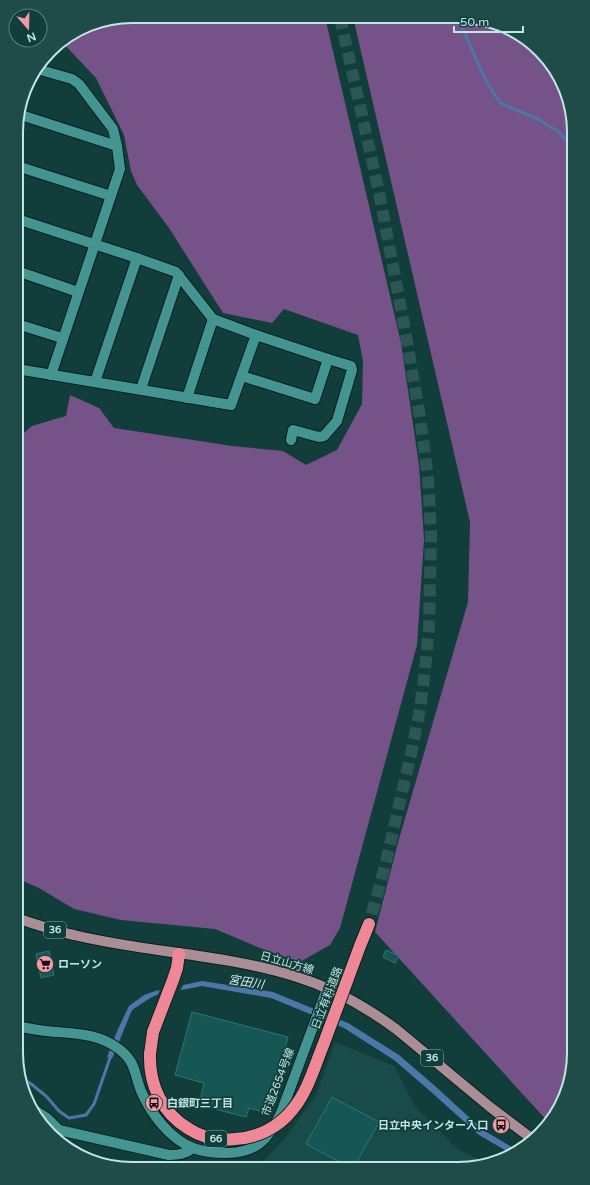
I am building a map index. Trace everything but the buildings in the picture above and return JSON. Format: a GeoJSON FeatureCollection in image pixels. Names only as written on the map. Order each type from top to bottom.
{"type":"FeatureCollection","features":[{"type":"Feature","properties":{"kind":"highway","name":"日立有料道路"},"geometry":{"type":"LineString","coordinates":[[179,954],[176,972],[153,1032],[150,1054],[150,1067],[153,1082],[159,1098],[167,1109],[176,1120],[188,1128],[200,1135],[215,1139],[230,1140],[246,1138],[268,1130],[282,1121],[298,1102],[309,1082],[369,924]]}},
{"type":"Feature","properties":{"kind":"main road","name":"日立山方線"},"geometry":{"type":"LineString","coordinates":[[23,920],[74,935],[268,969],[296,977],[327,989],[357,1003],[391,1025],[490,1107],[528,1136]]}},
{"type":"Feature","properties":{"kind":"street"},"geometry":{"type":"LineString","coordinates":[[42,70],[72,79],[79,84],[113,130],[120,168],[50,375]]}},
{"type":"Feature","properties":{"kind":"street"},"geometry":{"type":"LineString","coordinates":[[24,116],[117,146]]}},
{"type":"Feature","properties":{"kind":"street"},"geometry":{"type":"LineString","coordinates":[[23,168],[110,196]]}},
{"type":"Feature","properties":{"kind":"street"},"geometry":{"type":"LineString","coordinates":[[23,221],[176,272],[213,319],[351,366],[352,370],[336,421],[324,436],[319,437],[294,430],[291,440]]}},
{"type":"Feature","properties":{"kind":"street"},"geometry":{"type":"LineString","coordinates":[[95,382],[137,258]]}},
{"type":"Feature","properties":{"kind":"street"},"geometry":{"type":"LineString","coordinates":[[23,273],[78,292]]}},
{"type":"Feature","properties":{"kind":"street"},"geometry":{"type":"LineString","coordinates":[[141,389],[179,275]]}},
{"type":"Feature","properties":{"kind":"street"},"geometry":{"type":"LineString","coordinates":[[187,398],[213,319]]}},
{"type":"Feature","properties":{"kind":"street"},"geometry":{"type":"LineString","coordinates":[[23,326],[62,338]]}},
{"type":"Feature","properties":{"kind":"street"},"geometry":{"type":"LineString","coordinates":[[23,370],[231,405],[256,334]]}},
{"type":"Feature","properties":{"kind":"street"},"geometry":{"type":"LineString","coordinates":[[242,376],[314,399],[328,359]]}},
{"type":"Feature","properties":{"kind":"street","name":"市道2654号線"},"geometry":{"type":"LineString","coordinates":[[23,1027],[93,1036],[108,1042],[124,1054],[133,1064],[148,1106],[172,1135],[194,1148],[222,1153],[236,1153],[249,1150],[259,1144],[268,1135],[281,1113],[327,989]]}},
{"type":"Feature","properties":{"kind":"street"},"geometry":{"type":"LineString","coordinates":[[40,1113],[48,1118],[59,1130],[169,1155],[180,1155],[187,1153],[194,1148]]}},
{"type":"Feature","properties":{"kind":"shaded area"},"geometry":{"type":"Polygon","coordinates":[[[125,23],[326,23],[401,343],[419,465],[424,539],[417,645],[340,928],[330,945],[300,962],[265,950],[215,929],[121,920],[74,909],[39,888],[23,881],[23,434],[32,426],[66,416],[70,395],[99,408],[114,428],[232,446],[283,451],[306,465],[337,450],[362,404],[363,361],[358,335],[284,309],[272,323],[223,313],[169,228],[137,185],[131,171],[124,135],[96,78],[65,46],[90,31],[111,25],[125,23]]]}},
{"type":"Feature","properties":{"kind":"shaded area"},"geometry":{"type":"Polygon","coordinates":[[[354,23],[465,23],[479,25],[506,34],[519,41],[530,50],[549,71],[556,84],[565,111],[567,125],[567,1060],[559,1095],[545,1119],[375,932],[399,839],[468,602],[470,522],[354,23]]]}},
{"type":"Feature","properties":{"kind":"shaded area"},"geometry":{"type":"Polygon","coordinates":[[[335,1042],[394,1066],[416,1108],[459,1150],[479,1160],[458,1162],[263,1162],[286,1137],[316,1095],[335,1042]]]}},
{"type":"Feature","properties":{"kind":"water"},"geometry":{"type":"Polygon","coordinates":[[[202,981],[273,992],[348,1023],[399,1055],[483,1130],[512,1148],[506,1151],[479,1135],[394,1060],[344,1028],[271,998],[202,986],[156,995],[132,1010],[112,1059],[107,1057],[129,1006],[144,995],[155,991],[202,981]]]}},
{"type":"Feature","properties":{"kind":"pier"},"geometry":{"type":"Polygon","coordinates":[[[184,983],[179,993],[157,997],[161,987],[184,983]]]}},
{"type":"Feature","properties":{"kind":"waterway"},"geometry":{"type":"LineString","coordinates":[[460,23],[491,89],[501,103],[536,118],[559,132],[567,142]]}},
{"type":"Feature","properties":{"kind":"waterway","name":"宮田川"},"geometry":{"type":"LineString","coordinates":[[27,1082],[46,1096],[59,1111],[69,1118],[86,1115],[94,1104],[111,1055]]}},
{"type":"Feature","properties":{"kind":"tunnel"},"geometry":{"type":"LineString","coordinates":[[341,23],[379,192],[405,330],[420,417],[428,478],[431,533],[429,628],[420,709],[384,870],[369,924]]}},
{"type":"Feature","properties":{"kind":"place","name":"ローソン"},"geometry":{"type":"Point","coordinates":[45,964]}},
{"type":"Feature","properties":{"kind":"place","name":"白銀町三丁目"},"geometry":{"type":"Point","coordinates":[154,1103]}},
{"type":"Feature","properties":{"kind":"place","name":"日立中央インター入口"},"geometry":{"type":"Point","coordinates":[501,1125]}}]}
